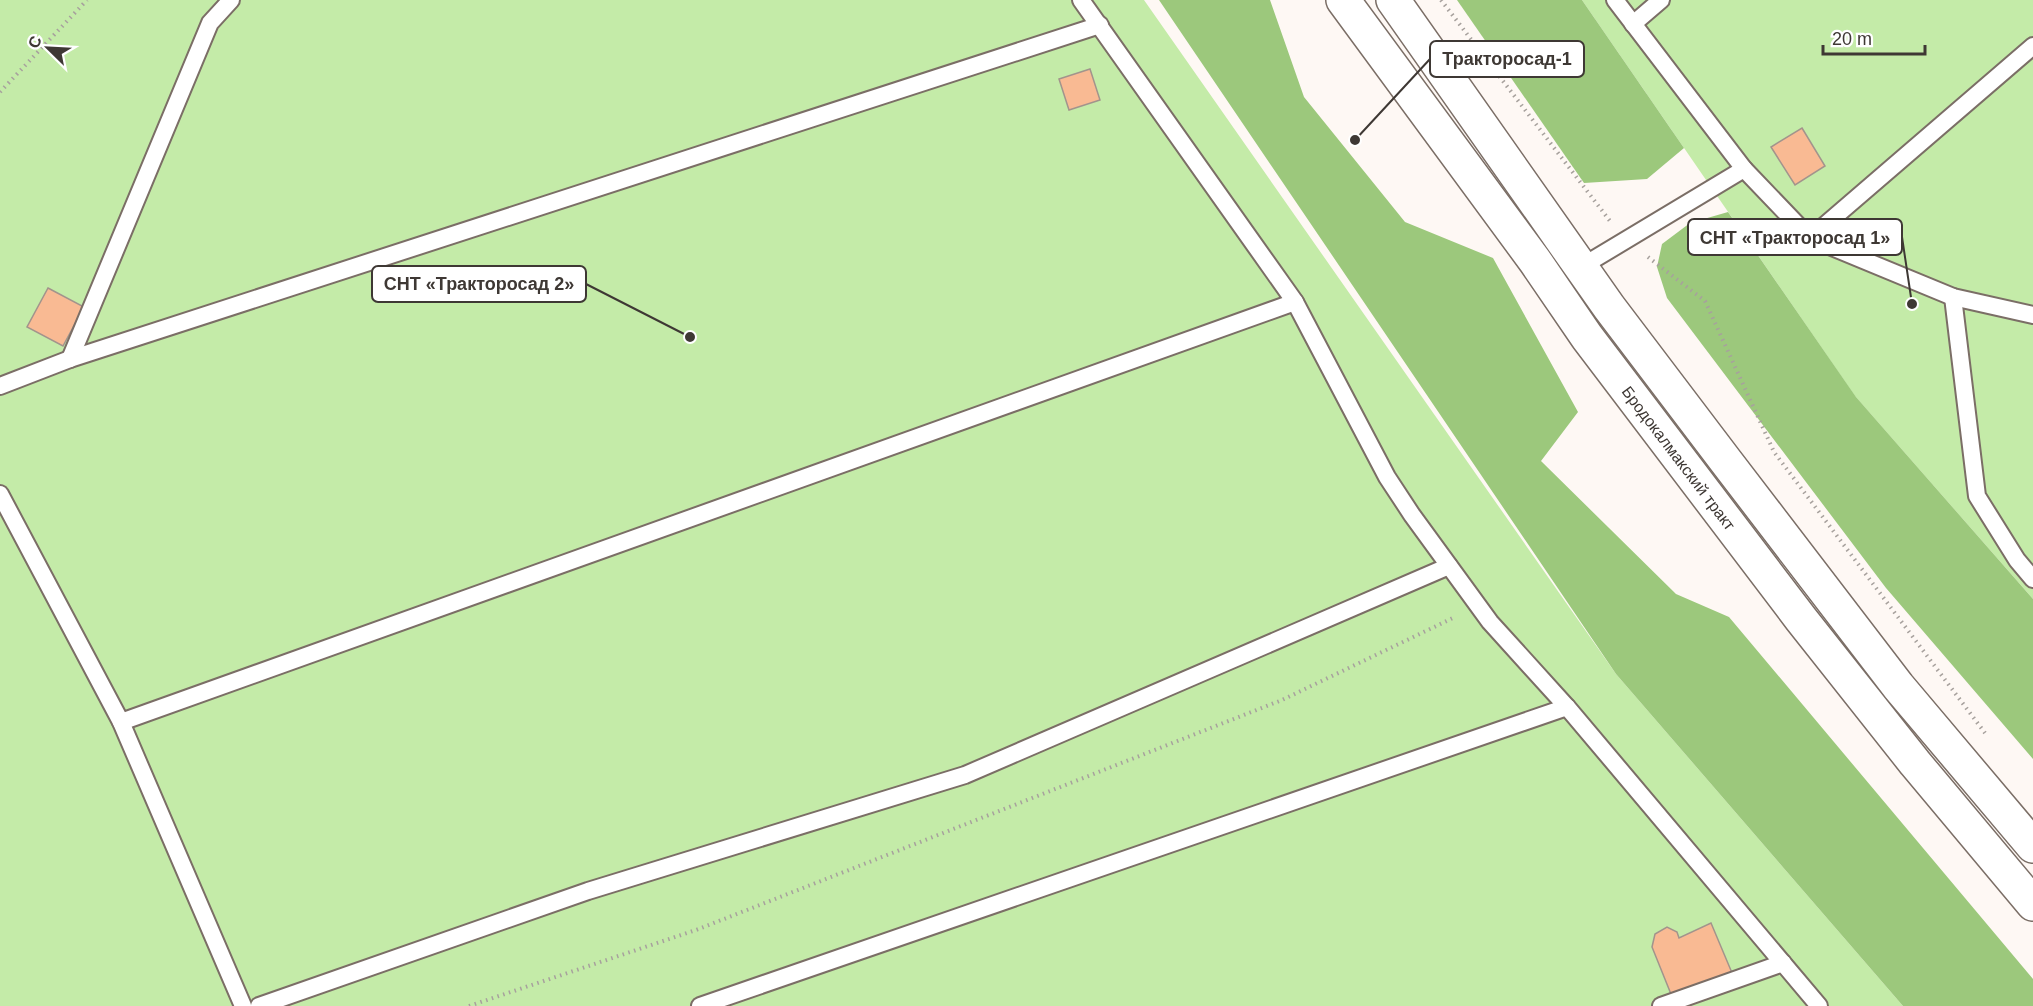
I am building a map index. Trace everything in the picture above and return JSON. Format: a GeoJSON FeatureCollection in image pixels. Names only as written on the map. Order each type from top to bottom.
{"type":"FeatureCollection","features":[{"type":"Feature","properties":{"kind":"main road","name":"Бродокалмакский тракт"},"geometry":{"type":"LineString","coordinates":[[1343,0],[1535,261],[1587,337],[1794,610],[1908,754],[2033,904]]}},
{"type":"Feature","properties":{"kind":"main road"},"geometry":{"type":"LineString","coordinates":[[1393,0],[1581,267],[1725,460],[1898,686],[2033,846]]}},
{"type":"Feature","properties":{"kind":"lane"},"geometry":{"type":"LineString","coordinates":[[70,359],[210,23],[231,0]]}},
{"type":"Feature","properties":{"kind":"lane"},"geometry":{"type":"LineString","coordinates":[[1081,0],[1295,302],[1387,477],[1490,622],[1567,707],[1819,1006]]}},
{"type":"Feature","properties":{"kind":"lane"},"geometry":{"type":"LineString","coordinates":[[1615,0],[1744,169],[1810,238],[1953,297],[2033,315]]}},
{"type":"Feature","properties":{"kind":"lane"},"geometry":{"type":"LineString","coordinates":[[1633,24],[1661,0]]}},
{"type":"Feature","properties":{"kind":"lane"},"geometry":{"type":"LineString","coordinates":[[0,386],[70,359],[1100,25]]}},
{"type":"Feature","properties":{"kind":"lane"},"geometry":{"type":"LineString","coordinates":[[1810,238],[2033,46]]}},
{"type":"Feature","properties":{"kind":"lane"},"geometry":{"type":"LineString","coordinates":[[1581,267],[1744,169]]}},
{"type":"Feature","properties":{"kind":"lane"},"geometry":{"type":"LineString","coordinates":[[1953,297],[1977,496],[2017,560],[2033,579]]}},
{"type":"Feature","properties":{"kind":"lane"},"geometry":{"type":"LineString","coordinates":[[121,722],[1295,302]]}},
{"type":"Feature","properties":{"kind":"lane"},"geometry":{"type":"LineString","coordinates":[[0,495],[121,722],[243,1006]]}},
{"type":"Feature","properties":{"kind":"lane"},"geometry":{"type":"LineString","coordinates":[[259,1006],[588,891],[965,775],[1449,566]]}},
{"type":"Feature","properties":{"kind":"lane"},"geometry":{"type":"LineString","coordinates":[[700,1006],[1567,707]]}},
{"type":"Feature","properties":{"kind":"lane"},"geometry":{"type":"LineString","coordinates":[[1660,1006],[1784,963]]}},
{"type":"Feature","properties":{"kind":"path"},"geometry":{"type":"LineString","coordinates":[[0,92],[87,0]]}},
{"type":"Feature","properties":{"kind":"path"},"geometry":{"type":"LineString","coordinates":[[1441,0],[1625,240],[1705,301],[1774,452],[1990,739]]}},
{"type":"Feature","properties":{"kind":"path"},"geometry":{"type":"LineString","coordinates":[[469,1006],[696,930],[1282,700],[1478,605]]}},
{"type":"Feature","properties":{"kind":"green space"},"geometry":{"type":"Polygon","coordinates":[[[0,0],[1144,0],[1616,674],[1903,1006],[0,1006],[0,0]]]}},
{"type":"Feature","properties":{"kind":"green space"},"geometry":{"type":"Polygon","coordinates":[[[1159,0],[1270,0],[1304,97],[1405,222],[1493,258],[1578,412],[1541,461],[1676,594],[1729,617],[2033,979],[2033,1006],[1903,1006],[1616,674],[1159,0]]]}},
{"type":"Feature","properties":{"kind":"green space"},"geometry":{"type":"Polygon","coordinates":[[[1457,0],[1582,0],[1684,148],[1647,179],[1584,183],[1457,0]]]}},
{"type":"Feature","properties":{"kind":"green space"},"geometry":{"type":"Polygon","coordinates":[[[1582,0],[2033,0],[2033,599],[1855,396],[1582,0]]]}},
{"type":"Feature","properties":{"kind":"green space"},"geometry":{"type":"Polygon","coordinates":[[[1728,212],[1856,397],[2033,599],[2033,759],[1886,588],[1667,298],[1657,267],[1662,244],[1690,223],[1728,212]]]}},
{"type":"Feature","properties":{"kind":"building"},"geometry":{"type":"Polygon","coordinates":[[[1090,69],[1100,100],[1069,110],[1059,79],[1090,69]]]}},
{"type":"Feature","properties":{"kind":"building"},"geometry":{"type":"Polygon","coordinates":[[[1802,128],[1825,166],[1795,185],[1771,147],[1802,128]]]}},
{"type":"Feature","properties":{"kind":"building"},"geometry":{"type":"Polygon","coordinates":[[[48,288],[84,307],[63,346],[27,327],[48,288]]]}},
{"type":"Feature","properties":{"kind":"building"},"geometry":{"type":"Polygon","coordinates":[[[1711,923],[1735,980],[1675,1004],[1652,947],[1655,934],[1667,927],[1677,932],[1679,938],[1711,923]]]}},
{"type":"Feature","properties":{"kind":"place","name":"Тракторосад-1"},"geometry":{"type":"Point","coordinates":[1355,140]}},
{"type":"Feature","properties":{"kind":"place","name":"СНТ «Тракторосад 1»"},"geometry":{"type":"Point","coordinates":[1912,304]}},
{"type":"Feature","properties":{"kind":"place","name":"СНТ «Тракторосад 2»"},"geometry":{"type":"Point","coordinates":[690,337]}}]}
